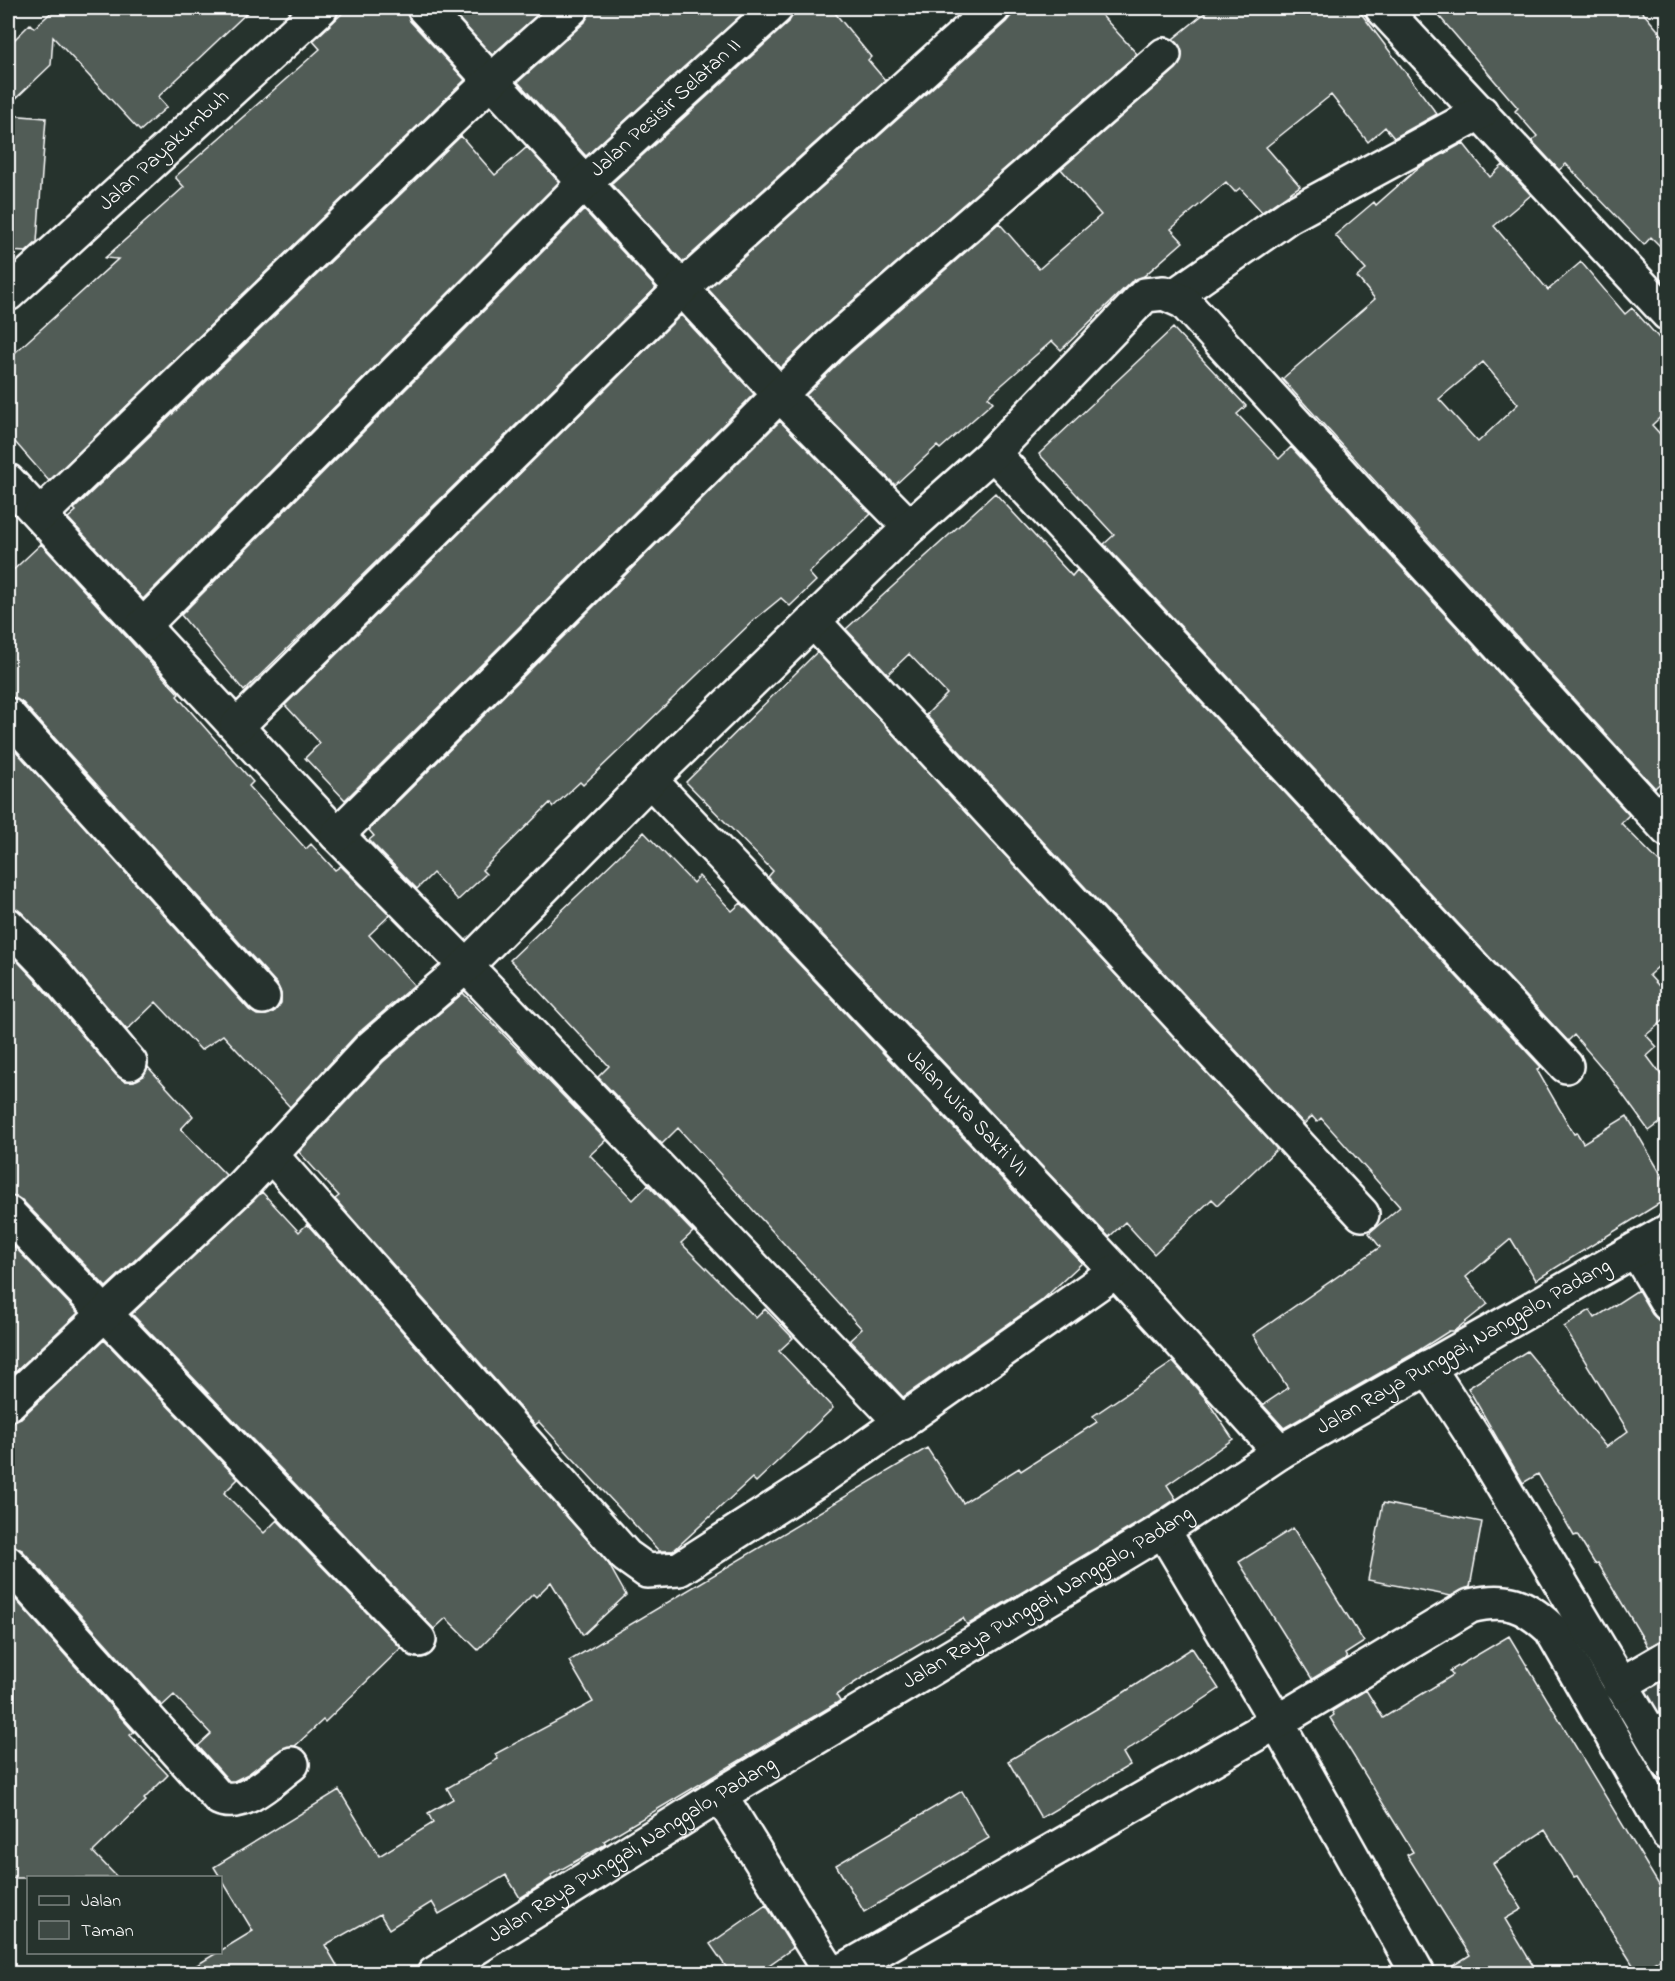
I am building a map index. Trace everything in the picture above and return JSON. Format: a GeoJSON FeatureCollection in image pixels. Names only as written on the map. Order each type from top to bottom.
{"type":"FeatureCollection","features":[{"type":"Feature","properties":{"kind":"street","name":"Jalan Payakumbuh"},"geometry":{"type":"LineString","coordinates":[[8,294],[321,8]]}},
{"type":"Feature","properties":{"kind":"street"},"geometry":{"type":"LineString","coordinates":[[424,8],[781,396],[910,527]]}},
{"type":"Feature","properties":{"kind":"street"},"geometry":{"type":"LineString","coordinates":[[40,515],[490,82],[572,8]]}},
{"type":"Feature","properties":{"kind":"street","name":"Jalan Pesisir Selatan II"},"geometry":{"type":"LineString","coordinates":[[143,626],[584,183],[776,8]]}},
{"type":"Feature","properties":{"kind":"street"},"geometry":{"type":"LineString","coordinates":[[237,726],[683,287],[993,8]]}},
{"type":"Feature","properties":{"kind":"street"},"geometry":{"type":"LineString","coordinates":[[1382,8],[1668,314]]}},
{"type":"Feature","properties":{"kind":"street"},"geometry":{"type":"LineString","coordinates":[[337,835],[831,344],[1164,55]]}},
{"type":"Feature","properties":{"kind":"street"},"geometry":{"type":"LineString","coordinates":[[1174,296],[1289,216],[1481,112]]}},
{"type":"Feature","properties":{"kind":"street"},"geometry":{"type":"LineString","coordinates":[[8,1404],[196,1231],[271,1155],[370,1048],[466,966],[650,780],[910,527],[993,453],[1145,295],[1155,293],[1174,296],[1192,311],[1668,830]]}},
{"type":"Feature","properties":{"kind":"street"},"geometry":{"type":"LineString","coordinates":[[993,453],[1566,1066]]}},
{"type":"Feature","properties":{"kind":"street"},"geometry":{"type":"LineString","coordinates":[[8,481],[337,835],[466,966],[902,1423]]}},
{"type":"Feature","properties":{"kind":"street"},"geometry":{"type":"LineString","coordinates":[[814,622],[1362,1214]]}},
{"type":"Feature","properties":{"kind":"street"},"geometry":{"type":"LineString","coordinates":[[8,715],[263,997]]}},
{"type":"Feature","properties":{"kind":"street","name":"Jalan Wira Sakti VII"},"geometry":{"type":"LineString","coordinates":[[650,780],[1116,1271],[1280,1452]]}},
{"type":"Feature","properties":{"kind":"street"},"geometry":{"type":"LineString","coordinates":[[8,925],[50,968],[130,1063]]}},
{"type":"Feature","properties":{"kind":"street"},"geometry":{"type":"LineString","coordinates":[[271,1155],[626,1556],[647,1571],[680,1569],[736,1535],[902,1423],[1116,1271]]}},
{"type":"Feature","properties":{"kind":"street"},"geometry":{"type":"LineString","coordinates":[[8,1213],[419,1640]]}},
{"type":"Feature","properties":{"kind":"street","name":"Jalan Raya Punggai, Nanggalo, Padang"},"geometry":{"type":"LineString","coordinates":[[434,1974],[720,1796],[1163,1530],[1280,1452],[1668,1231]]}},
{"type":"Feature","properties":{"kind":"street"},"geometry":{"type":"LineString","coordinates":[[1636,1250],[1668,1304]]}},
{"type":"Feature","properties":{"kind":"street"},"geometry":{"type":"LineString","coordinates":[[1428,1367],[1482,1451],[1668,1763]]}},
{"type":"Feature","properties":{"kind":"street"},"geometry":{"type":"LineString","coordinates":[[1163,1530],[1278,1722],[1418,1974]]}},
{"type":"Feature","properties":{"kind":"street"},"geometry":{"type":"LineString","coordinates":[[8,1563],[219,1798],[230,1800],[246,1797],[292,1764]]}},
{"type":"Feature","properties":{"kind":"street"},"geometry":{"type":"LineString","coordinates":[[837,1974],[1278,1722],[1470,1606],[1489,1601],[1510,1602],[1531,1610],[1551,1629],[1668,1834]]}},
{"type":"Feature","properties":{"kind":"street"},"geometry":{"type":"LineString","coordinates":[[1620,1685],[1668,1658]]}},
{"type":"Feature","properties":{"kind":"street"},"geometry":{"type":"LineString","coordinates":[[720,1796],[831,1974]]}},
{"type":"Feature","properties":{"kind":"green space"},"geometry":{"type":"Polygon","coordinates":[[[1667,1649],[1667,1806],[1597,1689],[1667,1649]]]}},
{"type":"Feature","properties":{"kind":"building"},"geometry":{"type":"Polygon","coordinates":[[[56,8],[252,8],[158,97],[167,107],[140,131],[53,37],[51,65],[8,106],[8,46],[30,24],[34,28],[56,8]]]}},
{"type":"Feature","properties":{"kind":"building"},"geometry":{"type":"Polygon","coordinates":[[[348,8],[406,8],[410,21],[465,80],[49,481],[8,434],[8,359],[118,259],[105,258],[184,187],[175,177],[320,49],[313,41],[348,8]]]}},
{"type":"Feature","properties":{"kind":"building"},"geometry":{"type":"Polygon","coordinates":[[[449,8],[545,8],[492,55],[449,8]]]}},
{"type":"Feature","properties":{"kind":"building"},"geometry":{"type":"Polygon","coordinates":[[[590,8],[749,8],[586,156],[518,82],[585,22],[590,8]]]}},
{"type":"Feature","properties":{"kind":"building"},"geometry":{"type":"Polygon","coordinates":[[[794,8],[831,8],[871,57],[868,60],[885,80],[683,262],[611,184],[789,22],[794,8]]]}},
{"type":"Feature","properties":{"kind":"building"},"geometry":{"type":"Polygon","coordinates":[[[1018,8],[1095,8],[1137,54],[819,330],[780,368],[708,289],[1006,22],[1018,8]]]}},
{"type":"Feature","properties":{"kind":"building"},"geometry":{"type":"Polygon","coordinates":[[[1211,8],[1357,8],[1437,114],[1394,138],[1385,127],[1368,142],[1331,95],[1266,147],[1300,186],[1262,212],[1240,188],[1235,192],[1226,182],[1171,229],[1183,242],[1144,276],[1131,282],[1061,350],[1052,341],[988,397],[993,402],[940,449],[937,446],[895,485],[806,395],[844,358],[999,223],[1039,269],[1101,215],[1061,169],[1176,69],[1181,62],[1182,52],[1173,39],[1211,8]]]}},
{"type":"Feature","properties":{"kind":"building"},"geometry":{"type":"Polygon","coordinates":[[[1432,8],[1639,8],[1668,42],[1668,254],[1651,237],[1644,245],[1566,164],[1559,170],[1532,141],[1537,136],[1515,111],[1518,108],[1432,8]]]}},
{"type":"Feature","properties":{"kind":"building"},"geometry":{"type":"Polygon","coordinates":[[[8,115],[46,118],[37,242],[26,252],[8,251],[8,115]]]}},
{"type":"Feature","properties":{"kind":"building"},"geometry":{"type":"Polygon","coordinates":[[[461,136],[495,175],[527,147],[559,182],[143,599],[68,518],[76,511],[74,509],[461,136]]]}},
{"type":"Feature","properties":{"kind":"building"},"geometry":{"type":"Polygon","coordinates":[[[1463,143],[1490,177],[1503,165],[1531,195],[1494,226],[1548,290],[1581,262],[1625,314],[1632,308],[1668,348],[1668,410],[1652,425],[1668,443],[1668,776],[1655,788],[1282,379],[1375,299],[1357,277],[1366,270],[1335,235],[1374,202],[1376,205],[1418,168],[1463,143]],[[1483,362],[1439,399],[1478,442],[1518,404],[1483,362]]]}},
{"type":"Feature","properties":{"kind":"building"},"geometry":{"type":"Polygon","coordinates":[[[584,210],[656,288],[244,691],[181,615],[584,210]]]}},
{"type":"Feature","properties":{"kind":"building"},"geometry":{"type":"Polygon","coordinates":[[[681,315],[754,394],[345,800],[305,758],[320,743],[285,705],[681,315]]]}},
{"type":"Feature","properties":{"kind":"building"},"geometry":{"type":"Polygon","coordinates":[[[1173,328],[1246,406],[1237,414],[1279,459],[1291,447],[1629,815],[1621,823],[1668,871],[1668,958],[1649,975],[1668,996],[1668,1017],[1646,1035],[1657,1047],[1647,1056],[1668,1084],[1668,1117],[1649,1131],[1610,1077],[1574,1035],[1568,1041],[1104,544],[1114,535],[1039,454],[1173,328]]]}},
{"type":"Feature","properties":{"kind":"building"},"geometry":{"type":"Polygon","coordinates":[[[780,421],[871,514],[809,573],[816,581],[790,606],[781,598],[754,620],[583,785],[580,782],[553,807],[550,803],[482,870],[486,874],[458,900],[433,873],[417,889],[369,840],[374,836],[369,830],[780,421]]]}},
{"type":"Feature","properties":{"kind":"building"},"geometry":{"type":"Polygon","coordinates":[[[995,493],[1072,576],[1077,570],[1541,1067],[1537,1070],[1574,1134],[1577,1133],[1583,1143],[1627,1116],[1668,1186],[1668,1198],[1536,1280],[1511,1239],[1466,1277],[1488,1304],[1454,1331],[1449,1331],[1284,1428],[1263,1405],[1288,1388],[1253,1335],[1380,1247],[1369,1233],[1400,1207],[1321,1118],[1317,1122],[1312,1116],[1304,1124],[926,715],[947,694],[909,654],[888,674],[846,629],[995,493]]]}},
{"type":"Feature","properties":{"kind":"building"},"geometry":{"type":"Polygon","coordinates":[[[41,544],[179,694],[177,696],[253,782],[249,786],[306,849],[311,844],[335,870],[341,866],[390,915],[369,935],[414,985],[356,1035],[290,1107],[223,1035],[201,1050],[156,1002],[127,1030],[63,955],[21,912],[8,907],[8,742],[249,1010],[257,1015],[266,1015],[275,1011],[281,1003],[281,994],[277,984],[22,702],[8,697],[8,575],[41,544]]]}},
{"type":"Feature","properties":{"kind":"building"},"geometry":{"type":"Polygon","coordinates":[[[817,652],[1277,1149],[1218,1205],[1212,1199],[1154,1254],[1125,1222],[1109,1237],[768,877],[773,871],[686,782],[817,652]]]}},
{"type":"Feature","properties":{"kind":"building"},"geometry":{"type":"Polygon","coordinates":[[[644,832],[693,883],[699,876],[732,911],[741,903],[1082,1263],[1041,1301],[903,1397],[850,1340],[862,1329],[678,1128],[662,1144],[598,1077],[609,1066],[510,960],[644,832]]]}},
{"type":"Feature","properties":{"kind":"building"},"geometry":{"type":"Polygon","coordinates":[[[8,951],[116,1075],[124,1081],[134,1081],[142,1077],[148,1067],[193,1116],[181,1129],[226,1175],[106,1287],[22,1200],[8,1195],[8,951]]]}},
{"type":"Feature","properties":{"kind":"building"},"geometry":{"type":"Polygon","coordinates":[[[463,993],[606,1140],[590,1155],[633,1200],[648,1185],[693,1232],[681,1243],[756,1318],[765,1309],[793,1338],[779,1351],[833,1408],[756,1482],[752,1478],[673,1551],[659,1551],[539,1422],[535,1425],[335,1199],[339,1196],[299,1152],[383,1062],[463,993]]]}},
{"type":"Feature","properties":{"kind":"building"},"geometry":{"type":"Polygon","coordinates":[[[262,1192],[299,1232],[307,1224],[608,1563],[626,1595],[583,1635],[551,1582],[536,1597],[533,1594],[478,1650],[446,1618],[434,1629],[132,1314],[262,1192]]]}},
{"type":"Feature","properties":{"kind":"building"},"geometry":{"type":"Polygon","coordinates":[[[8,1240],[78,1313],[8,1379],[8,1240]]]}},
{"type":"Feature","properties":{"kind":"building"},"geometry":{"type":"Polygon","coordinates":[[[1638,1290],[1652,1314],[1658,1320],[1668,1323],[1668,1638],[1648,1647],[1598,1563],[1595,1564],[1577,1535],[1574,1536],[1538,1474],[1523,1483],[1468,1388],[1527,1351],[1606,1447],[1628,1431],[1564,1327],[1590,1310],[1595,1318],[1638,1290]]]}},
{"type":"Feature","properties":{"kind":"building"},"geometry":{"type":"Polygon","coordinates":[[[104,1340],[238,1479],[224,1493],[264,1533],[277,1520],[401,1648],[325,1722],[323,1720],[295,1746],[281,1749],[248,1774],[234,1781],[229,1781],[198,1746],[211,1734],[174,1695],[162,1706],[22,1550],[8,1545],[8,1422],[21,1418],[104,1340]]]}},
{"type":"Feature","properties":{"kind":"building"},"geometry":{"type":"Polygon","coordinates":[[[1173,1362],[1206,1399],[1233,1439],[1167,1485],[1176,1499],[1153,1514],[967,1625],[963,1618],[874,1670],[836,1695],[840,1701],[604,1841],[606,1844],[551,1875],[552,1878],[520,1898],[506,1875],[439,1914],[432,1902],[389,1929],[380,1914],[325,1945],[342,1974],[182,1974],[215,1954],[222,1954],[222,1950],[253,1931],[222,1880],[222,1876],[219,1876],[214,1867],[339,1790],[379,1856],[433,1823],[428,1813],[453,1799],[447,1788],[498,1759],[495,1754],[593,1702],[569,1661],[927,1448],[963,1503],[1019,1468],[1021,1471],[1097,1422],[1093,1416],[1173,1362]]]}},
{"type":"Feature","properties":{"kind":"building"},"geometry":{"type":"Polygon","coordinates":[[[1383,1503],[1482,1522],[1470,1587],[1451,1596],[1368,1580],[1383,1503]]]}},
{"type":"Feature","properties":{"kind":"building"},"geometry":{"type":"Polygon","coordinates":[[[1293,1528],[1364,1642],[1345,1654],[1347,1658],[1312,1679],[1239,1562],[1293,1528]]]}},
{"type":"Feature","properties":{"kind":"building"},"geometry":{"type":"Polygon","coordinates":[[[8,1591],[134,1732],[130,1735],[168,1775],[144,1799],[146,1801],[93,1852],[116,1876],[8,1878],[8,1591]]]}},
{"type":"Feature","properties":{"kind":"building"},"geometry":{"type":"Polygon","coordinates":[[[1509,1636],[1668,1900],[1668,1954],[1638,1973],[1545,1830],[1493,1864],[1522,1909],[1505,1919],[1538,1974],[1440,1974],[1470,1955],[1407,1855],[1413,1852],[1330,1718],[1334,1715],[1332,1711],[1366,1690],[1383,1718],[1453,1675],[1450,1671],[1509,1636]]]}},
{"type":"Feature","properties":{"kind":"building"},"geometry":{"type":"Polygon","coordinates":[[[1192,1648],[1219,1689],[1123,1753],[1130,1765],[1041,1818],[1008,1761],[1120,1695],[1192,1648]]]}},
{"type":"Feature","properties":{"kind":"building"},"geometry":{"type":"Polygon","coordinates":[[[962,1791],[989,1838],[864,1912],[836,1865],[962,1791]]]}},
{"type":"Feature","properties":{"kind":"building"},"geometry":{"type":"Polygon","coordinates":[[[766,1905],[793,1948],[756,1974],[731,1974],[710,1944],[766,1905]]]}}]}
